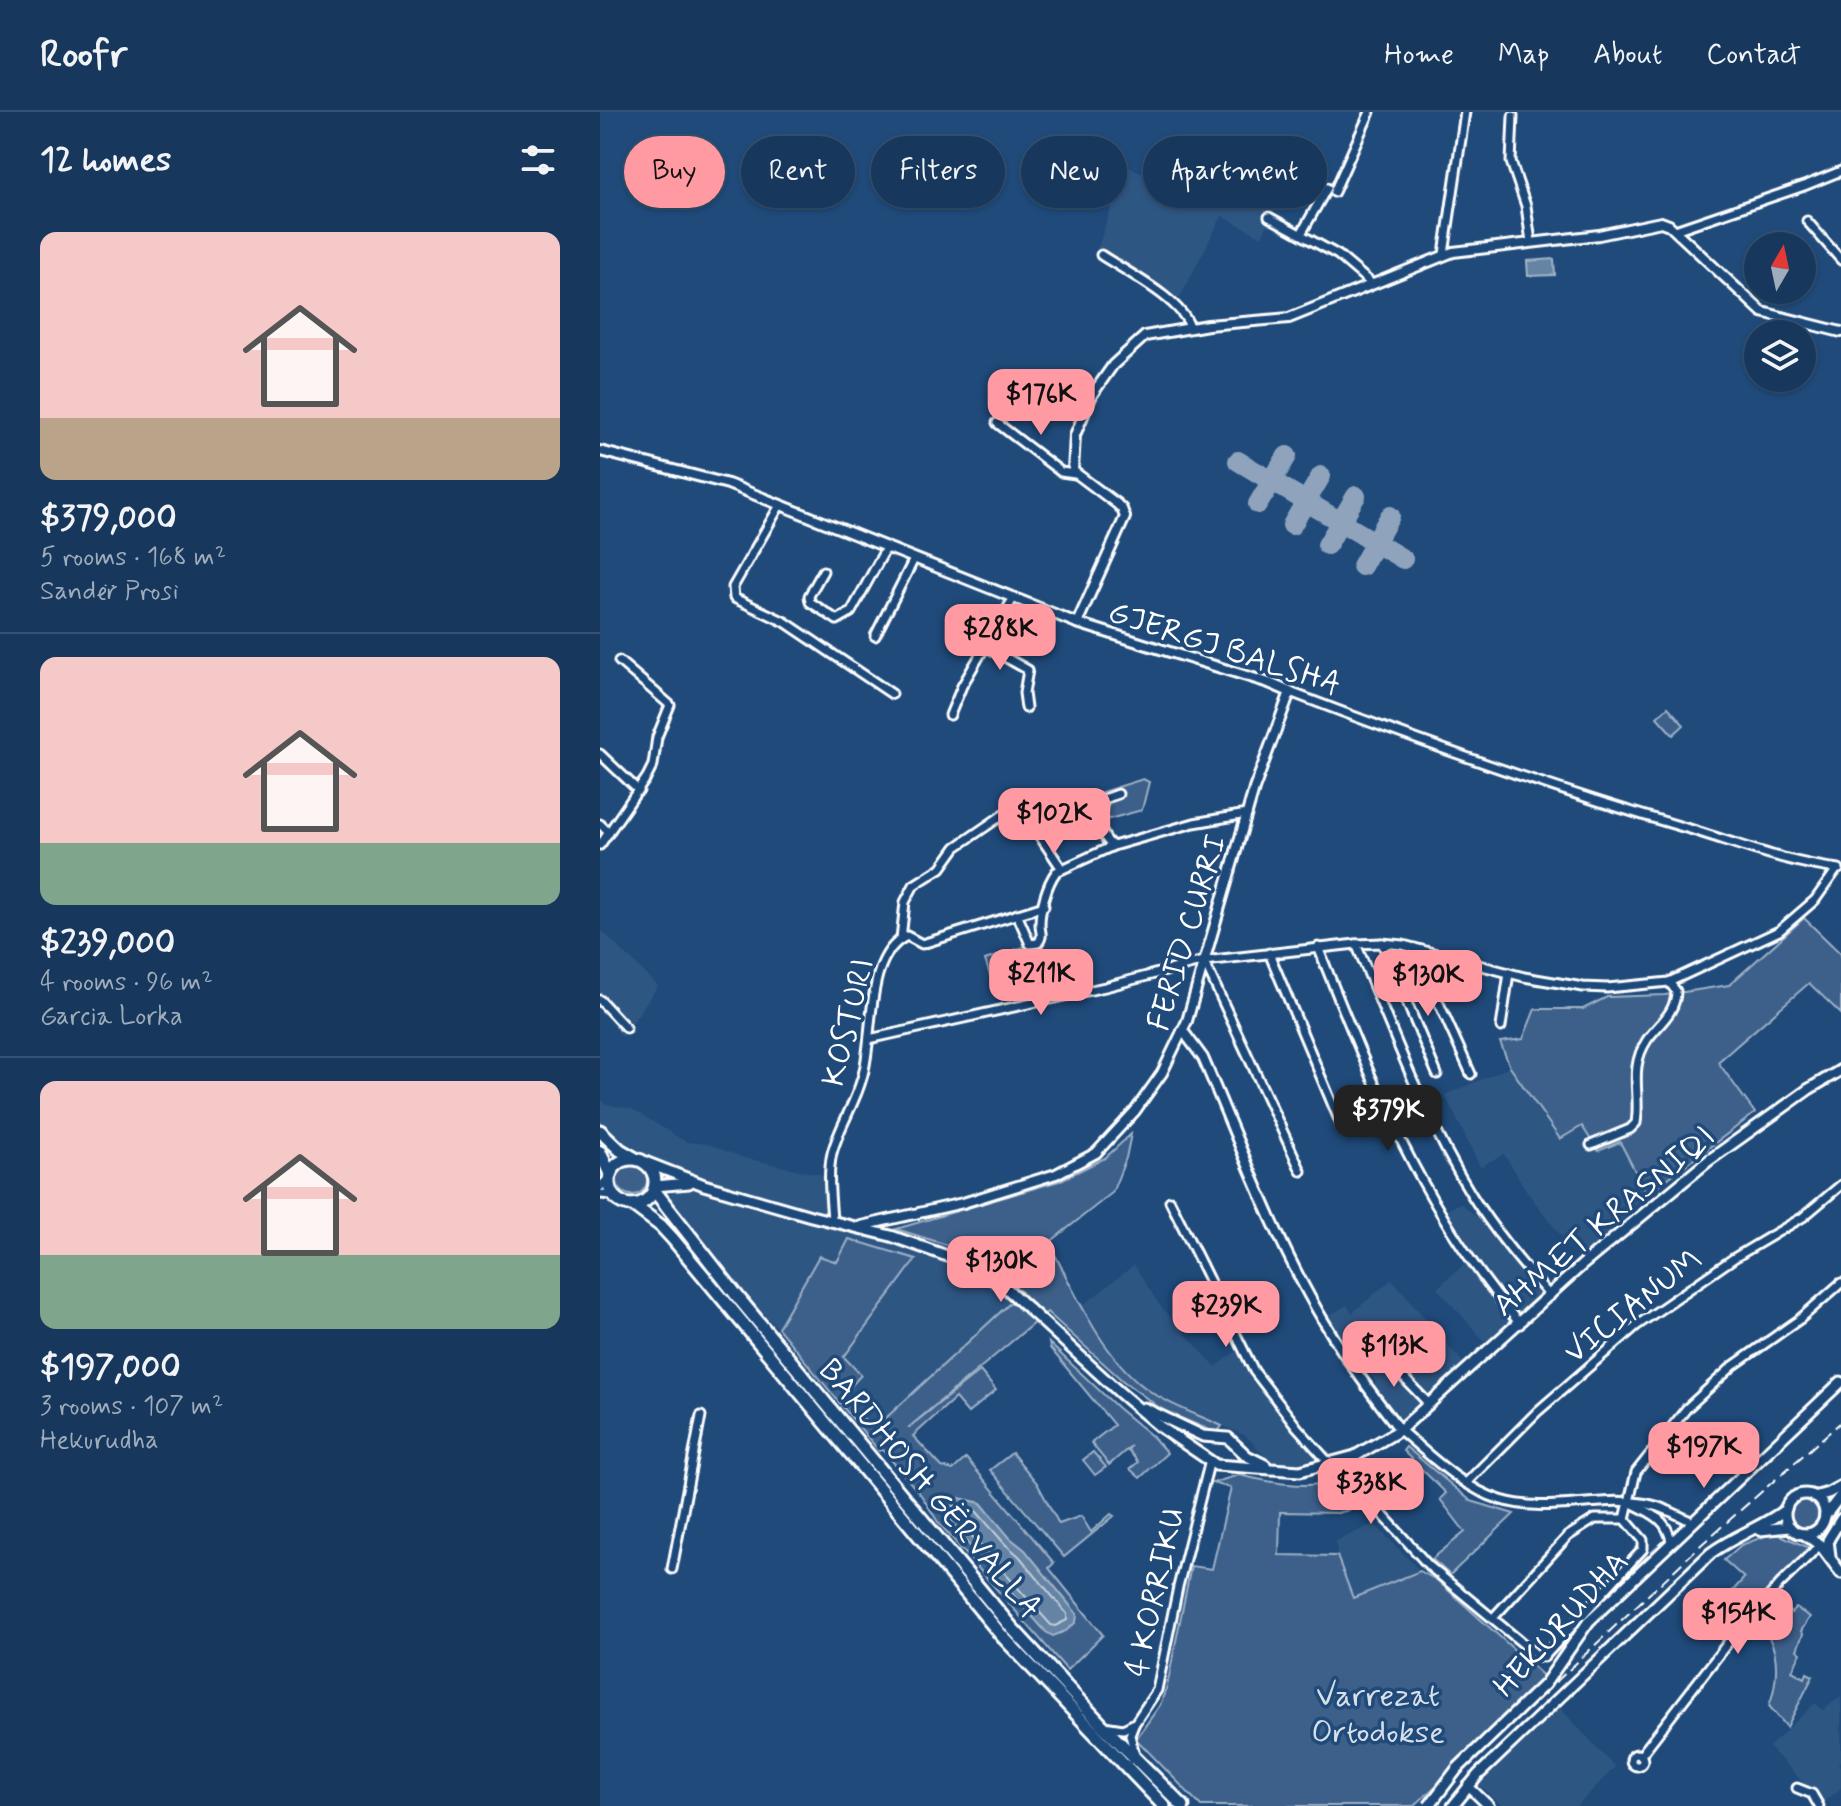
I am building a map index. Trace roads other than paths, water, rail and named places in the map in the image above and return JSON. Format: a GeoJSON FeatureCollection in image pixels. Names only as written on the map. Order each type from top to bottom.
{"type":"FeatureCollection","features":[{"type":"Feature","properties":{"kind":"highway"},"geometry":{"type":"LineString","coordinates":[[600,1131],[620,1150],[640,1160],[653,1173],[654,1188],[645,1200],[633,1205],[626,1204],[613,1195],[600,1152]]}},
{"type":"Feature","properties":{"kind":"highway"},"geometry":{"type":"LineString","coordinates":[[606,1180],[620,1162],[640,1160]]}},
{"type":"Feature","properties":{"kind":"highway","name":"BARDHOSH GËRVALLA"},"geometry":{"type":"LineString","coordinates":[[654,1188],[741,1301],[1012,1628],[1183,1806]]}},
{"type":"Feature","properties":{"kind":"highway","name":"BARDHOSH GËRVALLA"},"geometry":{"type":"LineString","coordinates":[[633,1205],[673,1239],[1002,1636],[1164,1806]]}},
{"type":"Feature","properties":{"kind":"main road","name":"AHMET KRASNIQI"},"geometry":{"type":"LineString","coordinates":[[1131,1401],[1176,1438],[1216,1465],[1300,1471],[1333,1464],[1372,1449],[1400,1430],[1582,1265],[1708,1161],[1800,1095],[1841,1070]]}},
{"type":"Feature","properties":{"kind":"main road"},"geometry":{"type":"LineString","coordinates":[[640,1160],[704,1185],[941,1251],[983,1272],[1022,1300],[1131,1401],[1192,1432],[1233,1441],[1238,1449],[1238,1458],[1228,1466]]}},
{"type":"Feature","properties":{"kind":"main road"},"geometry":{"type":"LineString","coordinates":[[654,1188],[679,1182],[704,1185]]}},
{"type":"Feature","properties":{"kind":"main road","name":"HEKURUDHA"},"geometry":{"type":"LineString","coordinates":[[1429,1806],[1457,1769],[1545,1684],[1589,1621],[1841,1382]]}},
{"type":"Feature","properties":{"kind":"main road"},"geometry":{"type":"LineString","coordinates":[[1210,1459],[1211,1445],[1218,1438]]}},
{"type":"Feature","properties":{"kind":"main road","name":"AHMET KRASNIQI"},"geometry":{"type":"LineString","coordinates":[[1238,1449],[1254,1460],[1277,1469]]}},
{"type":"Feature","properties":{"kind":"main road"},"geometry":{"type":"LineString","coordinates":[[1814,1497],[1841,1486]]}},
{"type":"Feature","properties":{"kind":"main road","name":"HEKURUDHA"},"geometry":{"type":"LineString","coordinates":[[1453,1806],[1468,1786],[1705,1559],[1722,1545],[1771,1521],[1794,1498],[1801,1495],[1814,1497]]}},
{"type":"Feature","properties":{"kind":"main road"},"geometry":{"type":"LineString","coordinates":[[1804,1534],[1815,1532],[1841,1495]]}},
{"type":"Feature","properties":{"kind":"main road"},"geometry":{"type":"LineString","coordinates":[[1814,1497],[1823,1505],[1830,1556]]}},
{"type":"Feature","properties":{"kind":"main road"},"geometry":{"type":"LineString","coordinates":[[1786,1509],[1790,1527],[1820,1545],[1841,1573]]}},
{"type":"Feature","properties":{"kind":"main road"},"geometry":{"type":"LineString","coordinates":[[1830,1556],[1828,1540],[1841,1519]]}},
{"type":"Feature","properties":{"kind":"main road","name":"HEKURUDHA"},"geometry":{"type":"LineString","coordinates":[[1745,1534],[1790,1527]]}},
{"type":"Feature","properties":{"kind":"street"},"geometry":{"type":"LineString","coordinates":[[1301,234],[1330,190],[1370,112]]}},
{"type":"Feature","properties":{"kind":"street"},"geometry":{"type":"LineString","coordinates":[[1444,254],[1465,112]]}},
{"type":"Feature","properties":{"kind":"street"},"geometry":{"type":"LineString","coordinates":[[1513,116],[1511,162],[1526,206],[1531,242]]}},
{"type":"Feature","properties":{"kind":"street"},"geometry":{"type":"LineString","coordinates":[[1675,230],[1841,171]]}},
{"type":"Feature","properties":{"kind":"street"},"geometry":{"type":"LineString","coordinates":[[1269,217],[1348,262],[1372,284]]}},
{"type":"Feature","properties":{"kind":"street"},"geometry":{"type":"LineString","coordinates":[[1807,221],[1841,260]]}},
{"type":"Feature","properties":{"kind":"street"},"geometry":{"type":"LineString","coordinates":[[1075,474],[1072,467],[1075,435],[1092,395],[1107,372],[1140,339],[1190,328],[1289,318],[1444,254],[1462,250],[1599,235],[1667,223],[1762,312],[1841,332]]}},
{"type":"Feature","properties":{"kind":"street"},"geometry":{"type":"LineString","coordinates":[[1101,255],[1163,296],[1185,316],[1190,328]]}},
{"type":"Feature","properties":{"kind":"street"},"geometry":{"type":"LineString","coordinates":[[997,423],[1061,472],[1075,474],[1122,509],[1125,517],[1077,623]]}},
{"type":"Feature","properties":{"kind":"street","name":"GJERGJ BALSHA"},"geometry":{"type":"LineString","coordinates":[[600,451],[728,484],[1077,623],[1269,683],[1543,784],[1789,860],[1839,869]]}},
{"type":"Feature","properties":{"kind":"street"},"geometry":{"type":"LineString","coordinates":[[780,505],[733,587],[734,598],[785,622],[892,694]]}},
{"type":"Feature","properties":{"kind":"street"},"geometry":{"type":"LineString","coordinates":[[823,571],[809,596],[810,602],[837,620],[851,612],[886,548]]}},
{"type":"Feature","properties":{"kind":"street"},"geometry":{"type":"LineString","coordinates":[[875,636],[914,559]]}},
{"type":"Feature","properties":{"kind":"street"},"geometry":{"type":"LineString","coordinates":[[950,715],[962,686],[1014,597]]}},
{"type":"Feature","properties":{"kind":"street"},"geometry":{"type":"LineString","coordinates":[[987,647],[1028,670],[1024,693],[1026,708]]}},
{"type":"Feature","properties":{"kind":"street"},"geometry":{"type":"LineString","coordinates":[[600,845],[639,791],[653,765],[657,737],[670,705],[619,661]]}},
{"type":"Feature","properties":{"kind":"street","name":"FERID CURRI"},"geometry":{"type":"LineString","coordinates":[[856,1227],[1000,1193],[1056,1174],[1105,1146],[1135,1111],[1162,1073],[1183,1031],[1247,814],[1290,692]]}},
{"type":"Feature","properties":{"kind":"street"},"geometry":{"type":"LineString","coordinates":[[600,754],[639,791]]}},
{"type":"Feature","properties":{"kind":"street"},"geometry":{"type":"LineString","coordinates":[[1113,846],[1104,838],[1100,821],[1104,799],[1118,794]]}},
{"type":"Feature","properties":{"kind":"street"},"geometry":{"type":"LineString","coordinates":[[901,939],[905,902],[914,885],[941,868],[956,847],[1016,807],[1025,814],[1062,869]]}},
{"type":"Feature","properties":{"kind":"street"},"geometry":{"type":"LineString","coordinates":[[1017,914],[1032,945],[1038,943],[1043,936],[1040,927],[1052,877],[1062,869],[1113,846],[1194,823],[1247,814]]}},
{"type":"Feature","properties":{"kind":"street"},"geometry":{"type":"LineString","coordinates":[[600,824],[609,833]]}},
{"type":"Feature","properties":{"kind":"street"},"geometry":{"type":"LineString","coordinates":[[869,1039],[1105,987],[1204,961],[1356,944],[1382,943],[1414,948],[1509,973],[1595,988],[1669,982],[1779,931],[1815,900],[1839,869]]}},
{"type":"Feature","properties":{"kind":"street","name":"KOSTURI"},"geometry":{"type":"LineString","coordinates":[[832,1222],[832,1153],[863,1076],[879,973],[892,944],[907,936],[922,944],[1044,906]]}},
{"type":"Feature","properties":{"kind":"street"},"geometry":{"type":"LineString","coordinates":[[1382,943],[1437,1074]]}},
{"type":"Feature","properties":{"kind":"street"},"geometry":{"type":"LineString","coordinates":[[1356,944],[1415,1085],[1459,1174],[1508,1245],[1550,1296]]}},
{"type":"Feature","properties":{"kind":"street"},"geometry":{"type":"LineString","coordinates":[[1318,947],[1392,1126],[1419,1179],[1471,1264],[1520,1324]]}},
{"type":"Feature","properties":{"kind":"street"},"geometry":{"type":"LineString","coordinates":[[1414,948],[1471,1074]]}},
{"type":"Feature","properties":{"kind":"street"},"geometry":{"type":"LineString","coordinates":[[1269,953],[1342,1127]]}},
{"type":"Feature","properties":{"kind":"street"},"geometry":{"type":"LineString","coordinates":[[1204,961],[1301,1171]]}},
{"type":"Feature","properties":{"kind":"street"},"geometry":{"type":"LineString","coordinates":[[1501,1027],[1509,973]]}},
{"type":"Feature","properties":{"kind":"street"},"geometry":{"type":"LineString","coordinates":[[1591,1145],[1630,1129],[1636,1123],[1634,1082],[1637,1066],[1647,1040],[1672,1010],[1676,991],[1669,982]]}},
{"type":"Feature","properties":{"kind":"street"},"geometry":{"type":"LineString","coordinates":[[600,1000],[626,1028]]}},
{"type":"Feature","properties":{"kind":"street"},"geometry":{"type":"LineString","coordinates":[[1183,1031],[1203,1058],[1285,1246],[1325,1324],[1400,1430],[1466,1483],[1502,1501],[1538,1506],[1628,1502],[1656,1506],[1693,1522]]}},
{"type":"Feature","properties":{"kind":"street","name":"VICIANUM"},"geometry":{"type":"LineString","coordinates":[[1466,1483],[1538,1411],[1627,1334],[1734,1258],[1803,1217],[1841,1185]]}},
{"type":"Feature","properties":{"kind":"street"},"geometry":{"type":"LineString","coordinates":[[600,1194],[613,1195]]}},
{"type":"Feature","properties":{"kind":"street"},"geometry":{"type":"LineString","coordinates":[[1170,1201],[1254,1371],[1297,1427],[1410,1547],[1452,1587],[1534,1653],[1544,1657],[1643,1549],[1643,1540],[1625,1519],[1595,1519],[1568,1536],[1493,1618]]}},
{"type":"Feature","properties":{"kind":"street"},"geometry":{"type":"LineString","coordinates":[[1625,1519],[1636,1472],[1687,1408],[1733,1366],[1800,1319],[1841,1283]]}},
{"type":"Feature","properties":{"kind":"street"},"geometry":{"type":"LineString","coordinates":[[1380,1353],[1429,1404]]}},
{"type":"Feature","properties":{"kind":"street"},"geometry":{"type":"LineString","coordinates":[[672,1569],[701,1416]]}},
{"type":"Feature","properties":{"kind":"street","name":"4 KORRIKU"},"geometry":{"type":"LineString","coordinates":[[1102,1725],[1123,1729],[1135,1723],[1154,1697],[1210,1459]]}},
{"type":"Feature","properties":{"kind":"street","name":"4 KORRIKU"},"geometry":{"type":"LineString","coordinates":[[1206,1478],[1228,1466]]}},
{"type":"Feature","properties":{"kind":"street"},"geometry":{"type":"LineString","coordinates":[[1628,1502],[1656,1515],[1668,1530],[1671,1543]]}},
{"type":"Feature","properties":{"kind":"street"},"geometry":{"type":"LineString","coordinates":[[1641,1755],[1730,1640],[1820,1545]]}},
{"type":"Feature","properties":{"kind":"street"},"geometry":{"type":"LineString","coordinates":[[1135,1723],[1130,1740],[1137,1760]]}},
{"type":"Feature","properties":{"kind":"street"},"geometry":{"type":"LineString","coordinates":[[1468,1786],[1489,1806]]}},
{"type":"Feature","properties":{"kind":"street"},"geometry":{"type":"LineString","coordinates":[[1797,1788],[1812,1794],[1819,1806]]}},
{"type":"Feature","properties":{"kind":"water"},"geometry":{"type":"Polygon","coordinates":[[[1554,259],[1555,275],[1528,276],[1527,261],[1554,259]]]}},
{"type":"Feature","properties":{"kind":"water"},"geometry":{"type":"Polygon","coordinates":[[[941,1494],[981,1503],[1010,1538],[1025,1550],[1077,1614],[1076,1622],[1066,1631],[1053,1636],[1046,1632],[962,1537],[939,1502],[941,1494]]]}},
{"type":"Feature","properties":{"kind":"railway"},"geometry":{"type":"LineString","coordinates":[[1425,1806],[1702,1544],[1841,1422]]}},
{"type":"Feature","properties":{"kind":"park label","name":"Varrezat Ortodokse"},"geometry":{"type":"Point","coordinates":[1378,1712]}}]}
